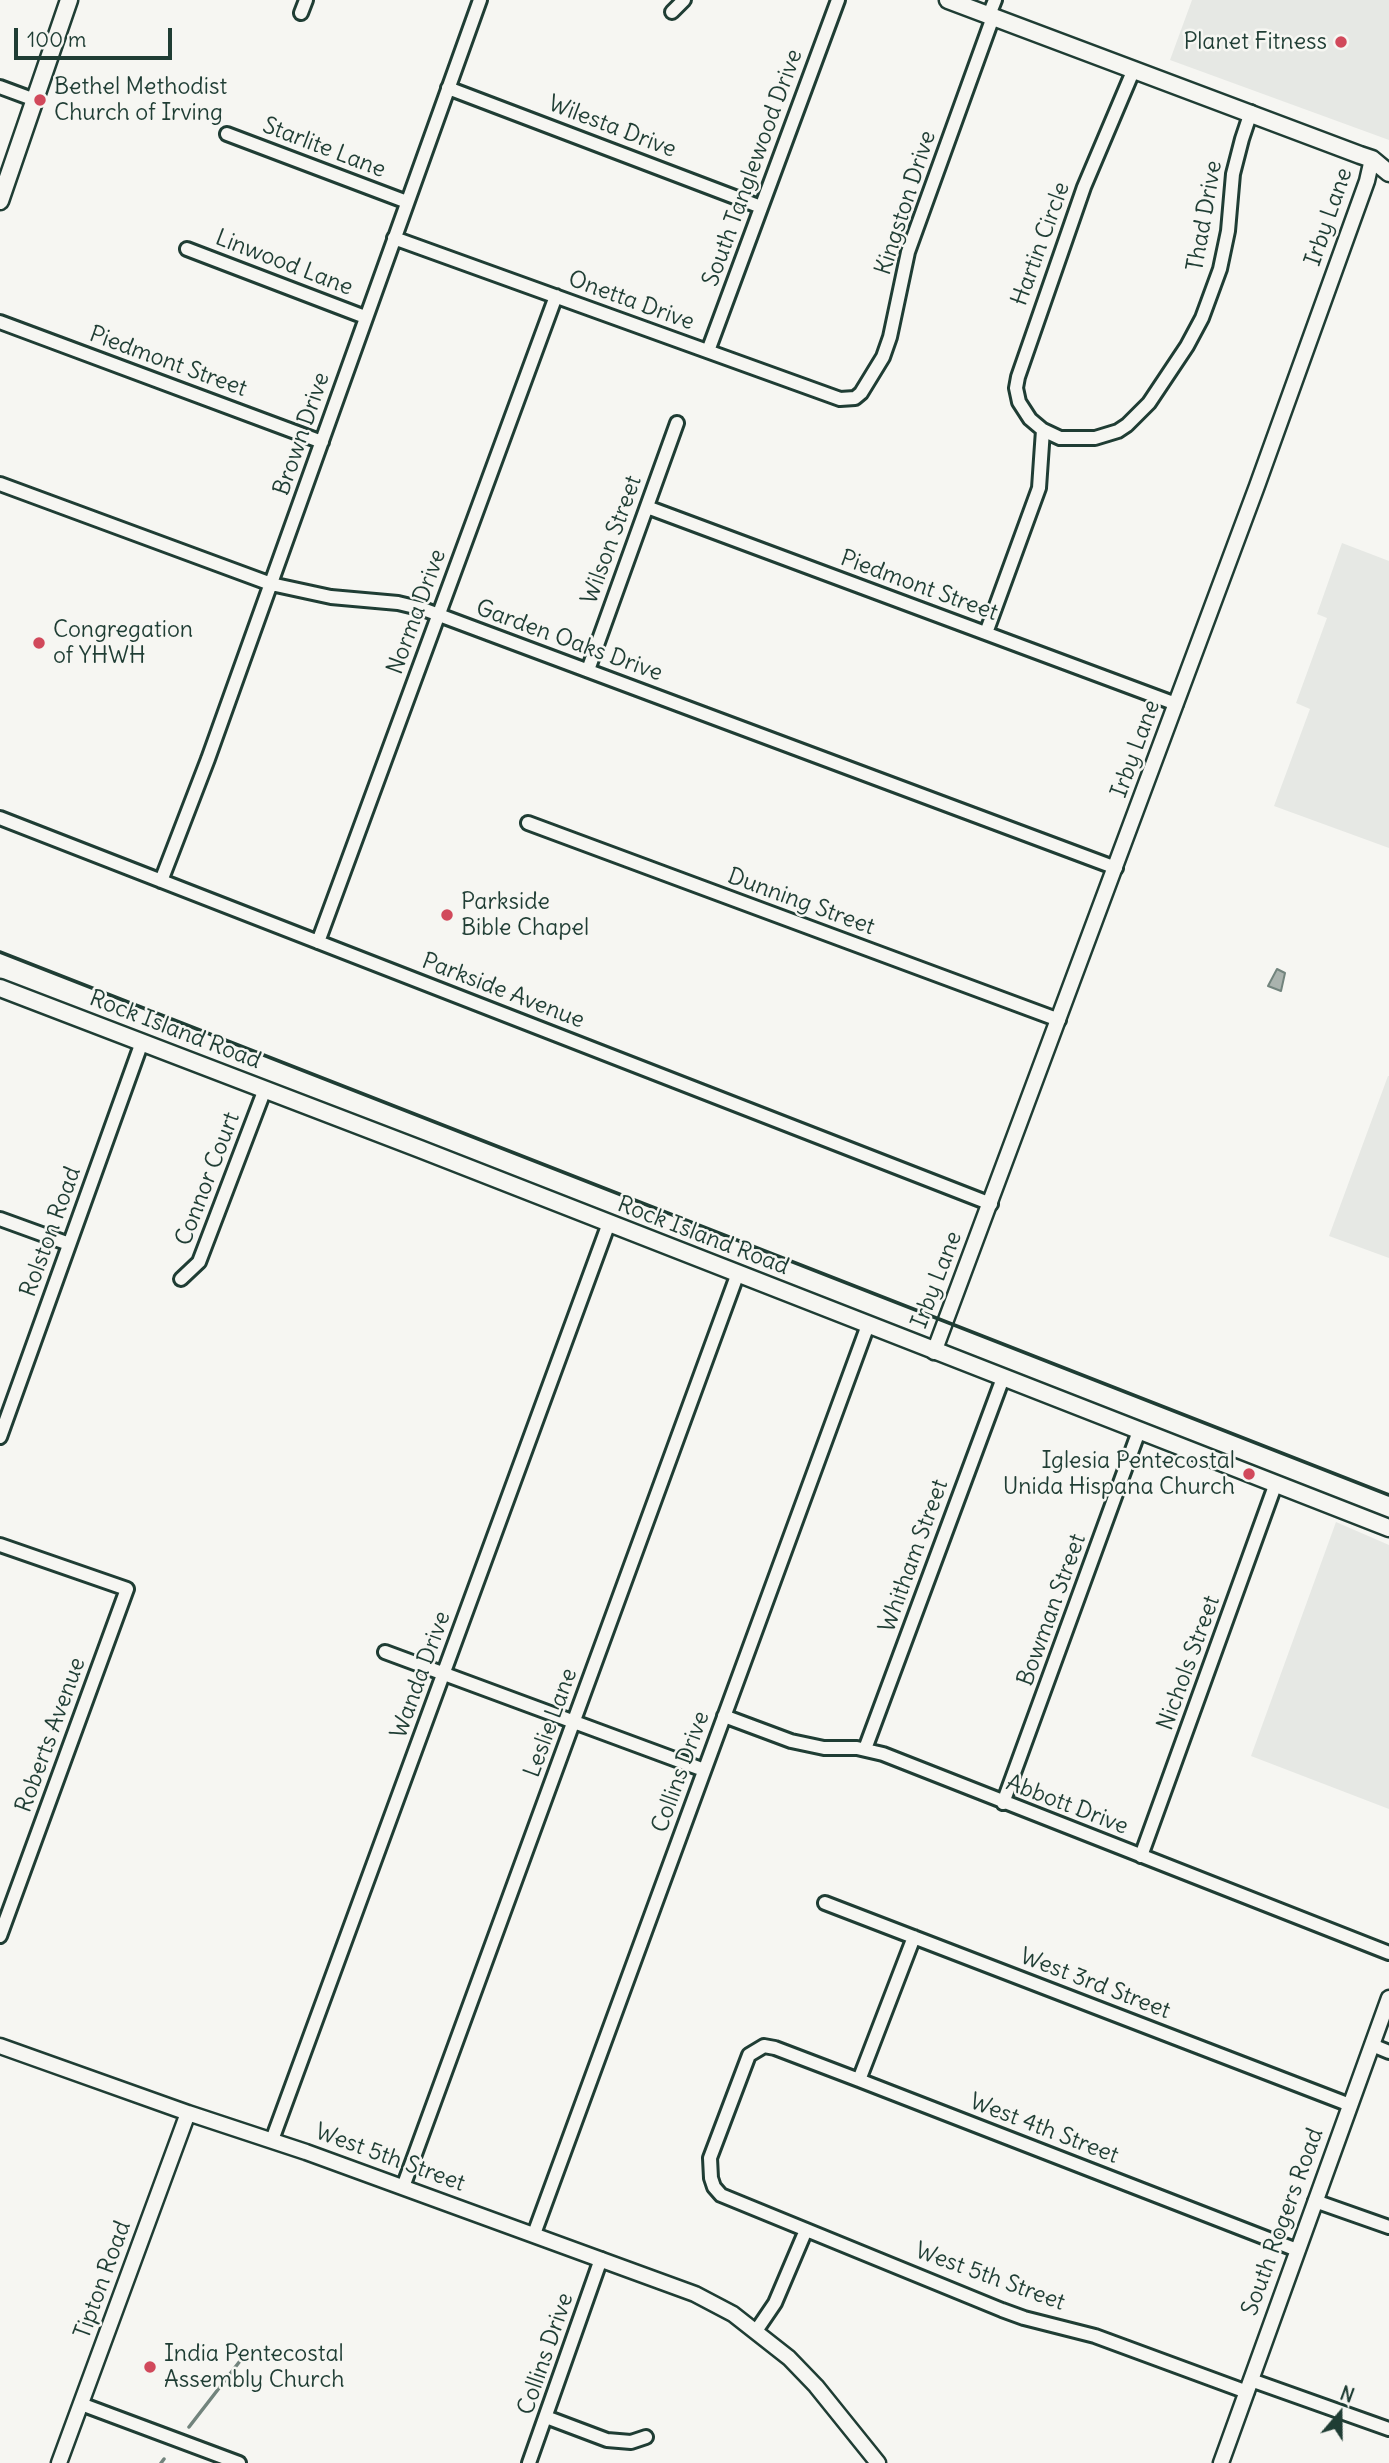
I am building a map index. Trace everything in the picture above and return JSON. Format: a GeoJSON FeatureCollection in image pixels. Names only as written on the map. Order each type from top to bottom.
{"type":"FeatureCollection","features":[{"type":"Feature","properties":{"kind":"main road"},"geometry":{"type":"LineString","coordinates":[[0,201],[69,0]]}},
{"type":"Feature","properties":{"kind":"main road"},"geometry":{"type":"LineString","coordinates":[[948,0],[992,11],[1133,69],[1372,159],[1389,161]]}},
{"type":"Feature","properties":{"kind":"main road"},"geometry":{"type":"LineString","coordinates":[[1372,159],[1389,173]]}},
{"type":"Feature","properties":{"kind":"main road","name":"Rock Island Road"},"geometry":{"type":"LineString","coordinates":[[0,988],[1389,1528]]}},
{"type":"Feature","properties":{"kind":"street"},"geometry":{"type":"LineString","coordinates":[[301,13],[306,0]]}},
{"type":"Feature","properties":{"kind":"street","name":"Brown Drive"},"geometry":{"type":"LineString","coordinates":[[161,881],[198,788],[480,0]]}},
{"type":"Feature","properties":{"kind":"street"},"geometry":{"type":"LineString","coordinates":[[672,12],[684,0]]}},
{"type":"Feature","properties":{"kind":"street","name":"South Tanglewood Drive"},"geometry":{"type":"LineString","coordinates":[[708,351],[838,0]]}},
{"type":"Feature","properties":{"kind":"street","name":"Kingston Drive"},"geometry":{"type":"LineString","coordinates":[[855,398],[861,393],[883,357],[890,337],[908,252],[992,11]]}},
{"type":"Feature","properties":{"kind":"street","name":"Hartin Circle"},"geometry":{"type":"LineString","coordinates":[[1043,430],[1030,419],[1019,402],[1016,388],[1018,377],[1084,187],[1133,69]]}},
{"type":"Feature","properties":{"kind":"street"},"geometry":{"type":"LineString","coordinates":[[0,87],[35,100]]}},
{"type":"Feature","properties":{"kind":"street","name":"Wilesta Drive"},"geometry":{"type":"LineString","coordinates":[[448,88],[761,207]]}},
{"type":"Feature","properties":{"kind":"street","name":"Thad Drive"},"geometry":{"type":"LineString","coordinates":[[1043,430],[1071,440],[1095,439],[1118,431],[1139,414],[1170,373],[1202,318],[1220,269],[1228,231],[1233,174],[1251,113]]}},
{"type":"Feature","properties":{"kind":"street","name":"Starlite Lane"},"geometry":{"type":"LineString","coordinates":[[227,134],[407,202]]}},
{"type":"Feature","properties":{"kind":"street","name":"Irby Lane"},"geometry":{"type":"LineString","coordinates":[[934,1352],[1116,868],[1367,181],[1372,159]]}},
{"type":"Feature","properties":{"kind":"street","name":"Onetta Drive"},"geometry":{"type":"LineString","coordinates":[[394,238],[840,399],[855,398]]}},
{"type":"Feature","properties":{"kind":"street","name":"Linwood Lane"},"geometry":{"type":"LineString","coordinates":[[187,249],[365,317]]}},
{"type":"Feature","properties":{"kind":"street","name":"Norma Drive"},"geometry":{"type":"LineString","coordinates":[[318,942],[556,296]]}},
{"type":"Feature","properties":{"kind":"street","name":"Piedmont Street"},"geometry":{"type":"LineString","coordinates":[[0,322],[322,442]]}},
{"type":"Feature","properties":{"kind":"street","name":"Wilson Street"},"geometry":{"type":"LineString","coordinates":[[587,670],[677,423]]}},
{"type":"Feature","properties":{"kind":"street"},"geometry":{"type":"LineString","coordinates":[[986,633],[1039,488],[1043,430]]}},
{"type":"Feature","properties":{"kind":"street","name":"Garden Oaks Drive"},"geometry":{"type":"LineString","coordinates":[[0,484],[271,584],[331,597],[398,603],[438,615],[1116,868]]}},
{"type":"Feature","properties":{"kind":"street","name":"Piedmont Street"},"geometry":{"type":"LineString","coordinates":[[646,507],[1176,704]]}},
{"type":"Feature","properties":{"kind":"street","name":"Parkside Avenue"},"geometry":{"type":"LineString","coordinates":[[0,818],[991,1204]]}},
{"type":"Feature","properties":{"kind":"street","name":"Dunning Street"},"geometry":{"type":"LineString","coordinates":[[528,823],[1059,1020]]}},
{"type":"Feature","properties":{"kind":"street","name":"Rolston Road"},"geometry":{"type":"LineString","coordinates":[[0,1436],[142,1042]]}},
{"type":"Feature","properties":{"kind":"street","name":"Connor Court"},"geometry":{"type":"LineString","coordinates":[[181,1279],[199,1262],[265,1089]]}},
{"type":"Feature","properties":{"kind":"street"},"geometry":{"type":"LineString","coordinates":[[0,1219],[69,1244]]}},
{"type":"Feature","properties":{"kind":"street","name":"Wanda Drive"},"geometry":{"type":"LineString","coordinates":[[272,2140],[609,1223]]}},
{"type":"Feature","properties":{"kind":"street","name":"Leslie Lane"},"geometry":{"type":"LineString","coordinates":[[403,2187],[738,1273]]}},
{"type":"Feature","properties":{"kind":"street","name":"Collins Drive"},"geometry":{"type":"LineString","coordinates":[[534,2234],[868,1325]]}},
{"type":"Feature","properties":{"kind":"street","name":"Whitham Street"},"geometry":{"type":"LineString","coordinates":[[865,1749],[1003,1378]]}},
{"type":"Feature","properties":{"kind":"street","name":"Bowman Street"},"geometry":{"type":"LineString","coordinates":[[1003,1803],[1139,1430]]}},
{"type":"Feature","properties":{"kind":"street","name":"Nichols Street"},"geometry":{"type":"LineString","coordinates":[[1141,1856],[1276,1483]]}},
{"type":"Feature","properties":{"kind":"street","name":"Roberts Avenue"},"geometry":{"type":"LineString","coordinates":[[0,1545],[127,1589],[0,1936]]}},
{"type":"Feature","properties":{"kind":"street"},"geometry":{"type":"LineString","coordinates":[[385,1652],[704,1770]]}},
{"type":"Feature","properties":{"kind":"street","name":"Abbott Drive"},"geometry":{"type":"LineString","coordinates":[[724,1716],[791,1741],[824,1748],[865,1749],[883,1754],[1389,1953]]}},
{"type":"Feature","properties":{"kind":"street","name":"West 3rd Street"},"geometry":{"type":"LineString","coordinates":[[825,1903],[1350,2105]]}},
{"type":"Feature","properties":{"kind":"street"},"geometry":{"type":"LineString","coordinates":[[859,2080],[914,1937]]}},
{"type":"Feature","properties":{"kind":"street","name":"South Rogers Road"},"geometry":{"type":"LineString","coordinates":[[1221,2463],[1389,1998]]}},
{"type":"Feature","properties":{"kind":"street"},"geometry":{"type":"LineString","coordinates":[[1372,2045],[1389,2052]]}},
{"type":"Feature","properties":{"kind":"street","name":"West 5th Street"},"geometry":{"type":"LineString","coordinates":[[0,2046],[272,2140],[695,2294],[733,2314],[789,2358],[816,2385],[878,2463]]}},
{"type":"Feature","properties":{"kind":"street","name":"West 4th Street"},"geometry":{"type":"LineString","coordinates":[[721,2195],[711,2178],[710,2158],[749,2054],[764,2046],[1297,2249]]}},
{"type":"Feature","properties":{"kind":"street","name":"Tipton Road"},"geometry":{"type":"LineString","coordinates":[[59,2463],[188,2113]]}},
{"type":"Feature","properties":{"kind":"street","name":"West 5th Street"},"geometry":{"type":"LineString","coordinates":[[721,2195],[1024,2318],[1095,2336],[1389,2429]]}},
{"type":"Feature","properties":{"kind":"street"},"geometry":{"type":"LineString","coordinates":[[1315,2201],[1389,2227]]}},
{"type":"Feature","properties":{"kind":"street"},"geometry":{"type":"LineString","coordinates":[[756,2331],[775,2303],[806,2230]]}},
{"type":"Feature","properties":{"kind":"street","name":"Collins Drive"},"geometry":{"type":"LineString","coordinates":[[529,2463],[601,2259]]}},
{"type":"Feature","properties":{"kind":"street"},"geometry":{"type":"LineString","coordinates":[[81,2404],[239,2463]]}},
{"type":"Feature","properties":{"kind":"street"},"geometry":{"type":"LineString","coordinates":[[546,2417],[607,2440],[631,2442],[646,2437]]}},
{"type":"Feature","properties":{"kind":"shaded area"},"geometry":{"type":"Polygon","coordinates":[[[1192,0],[1389,0],[1389,140],[1170,60],[1192,0]]]}},
{"type":"Feature","properties":{"kind":"shaded area"},"geometry":{"type":"Polygon","coordinates":[[[1342,543],[1389,561],[1389,848],[1274,806],[1310,709],[1296,703],[1327,618],[1317,614],[1342,543]]]}},
{"type":"Feature","properties":{"kind":"shaded area"},"geometry":{"type":"Polygon","coordinates":[[[1277,969],[1285,973],[1281,991],[1268,986],[1277,969]]]}},
{"type":"Feature","properties":{"kind":"shaded area"},"geometry":{"type":"Polygon","coordinates":[[[1389,1076],[1389,1258],[1329,1236],[1389,1076]]]}},
{"type":"Feature","properties":{"kind":"shaded area"},"geometry":{"type":"Polygon","coordinates":[[[1336,1522],[1389,1545],[1389,1809],[1251,1756],[1336,1522]]]}},
{"type":"Feature","properties":{"kind":"waterway"},"geometry":{"type":"LineString","coordinates":[[189,2427],[240,2361]]}},
{"type":"Feature","properties":{"kind":"waterway"},"geometry":{"type":"LineString","coordinates":[[161,2463],[164,2459]]}},
{"type":"Feature","properties":{"kind":"railway"},"geometry":{"type":"LineString","coordinates":[[0,952],[1389,1495]]}},
{"type":"Feature","properties":{"kind":"place","name":"Planet Fitness"},"geometry":{"type":"Point","coordinates":[1341,42]}},
{"type":"Feature","properties":{"kind":"place","name":"Bethel Methodist Church of Irving"},"geometry":{"type":"Point","coordinates":[40,100]}},
{"type":"Feature","properties":{"kind":"place","name":"Congregation of YHWH"},"geometry":{"type":"Point","coordinates":[39,643]}},
{"type":"Feature","properties":{"kind":"place","name":"Parkside Bible Chapel"},"geometry":{"type":"Point","coordinates":[447,915]}},
{"type":"Feature","properties":{"kind":"place","name":"Iglesia Pentecostal Unida Hispana Church"},"geometry":{"type":"Point","coordinates":[1249,1474]}},
{"type":"Feature","properties":{"kind":"place","name":"India Pentecostal Assembly Church"},"geometry":{"type":"Point","coordinates":[150,2367]}}]}
